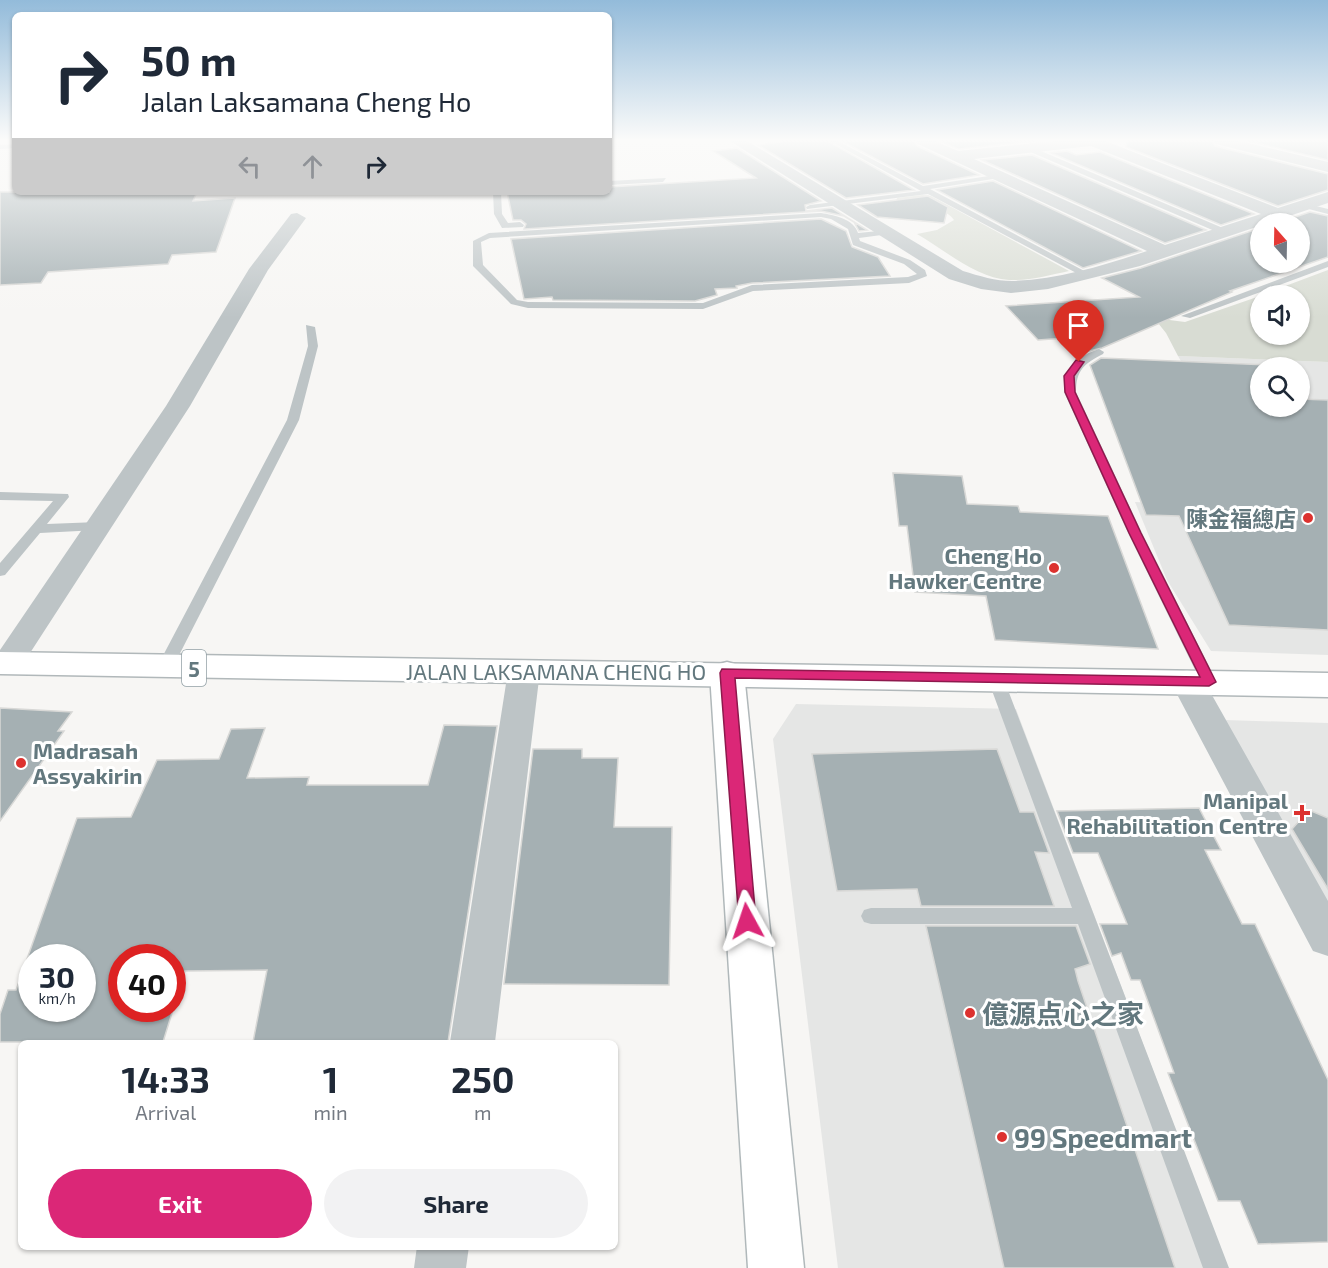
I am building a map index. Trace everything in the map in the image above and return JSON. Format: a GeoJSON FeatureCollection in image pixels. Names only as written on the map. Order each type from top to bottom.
{"type":"FeatureCollection","features":[{"type":"Feature","properties":{"kind":"main road","name":"JALAN LAKSAMANA CHENG HO"},"geometry":{"type":"LineString","coordinates":[[4,663],[995,677],[1328,685]]}},
{"type":"Feature","properties":{"kind":"main road"},"geometry":{"type":"LineString","coordinates":[[727,673],[776,1268]]}},
{"type":"Feature","properties":{"kind":"street"},"geometry":{"type":"LineString","coordinates":[[835,200],[956,275],[981,283],[1011,287],[1048,283],[1085,274],[1250,224]]}},
{"type":"Feature","properties":{"kind":"street"},"geometry":{"type":"LineString","coordinates":[[1051,200],[1164,252]]}},
{"type":"Feature","properties":{"kind":"street"},"geometry":{"type":"LineString","coordinates":[[1242,200],[1274,213]]}},
{"type":"Feature","properties":{"kind":"street"},"geometry":{"type":"LineString","coordinates":[[1280,213],[1318,200]]}},
{"type":"Feature","properties":{"kind":"street"},"geometry":{"type":"LineString","coordinates":[[4,663],[178,406],[259,269],[297,218]]}},
{"type":"Feature","properties":{"kind":"street"},"geometry":{"type":"LineString","coordinates":[[472,1040],[524,671]]}},
{"type":"Feature","properties":{"kind":"street"},"geometry":{"type":"LineString","coordinates":[[1198,681],[1328,939]]}},
{"type":"Feature","properties":{"kind":"street"},"geometry":{"type":"LineString","coordinates":[[440,1268],[442,1250]]}},
{"type":"Feature","properties":{"kind":"lane"},"geometry":{"type":"LineString","coordinates":[[497,200],[498,214],[505,226],[843,205],[870,200]]}},
{"type":"Feature","properties":{"kind":"lane"},"geometry":{"type":"LineString","coordinates":[[945,200],[1085,274]]}},
{"type":"Feature","properties":{"kind":"lane"},"geometry":{"type":"LineString","coordinates":[[1151,200],[1227,233]]}},
{"type":"Feature","properties":{"kind":"lane"},"geometry":{"type":"LineString","coordinates":[[1304,205],[1328,212]]}},
{"type":"Feature","properties":{"kind":"lane"},"geometry":{"type":"LineString","coordinates":[[821,215],[833,217],[852,228],[856,243],[885,254],[907,262],[922,272],[922,276],[909,280],[752,288],[737,292],[722,302],[703,306],[528,305],[514,302],[478,266],[477,241],[489,236],[512,233],[821,215]]}},
{"type":"Feature","properties":{"kind":"lane"},"geometry":{"type":"LineString","coordinates":[[855,236],[886,231]]}},
{"type":"Feature","properties":{"kind":"lane"},"geometry":{"type":"LineString","coordinates":[[885,254],[911,247]]}},
{"type":"Feature","properties":{"kind":"lane"},"geometry":{"type":"LineString","coordinates":[[1186,316],[1328,264]]}},
{"type":"Feature","properties":{"kind":"lane"},"geometry":{"type":"LineString","coordinates":[[165,667],[293,420],[313,346],[310,327]]}},
{"type":"Feature","properties":{"kind":"lane"},"geometry":{"type":"LineString","coordinates":[[1099,351],[1079,362],[1069,376],[1070,392],[1135,533],[1198,681]]}},
{"type":"Feature","properties":{"kind":"lane"},"geometry":{"type":"LineString","coordinates":[[0,496],[63,497],[0,572]]}},
{"type":"Feature","properties":{"kind":"lane"},"geometry":{"type":"LineString","coordinates":[[36,529],[98,526]]}},
{"type":"Feature","properties":{"kind":"lane"},"geometry":{"type":"LineString","coordinates":[[995,677],[1216,1268]]}},
{"type":"Feature","properties":{"kind":"lane"},"geometry":{"type":"LineString","coordinates":[[871,916],[1084,916]]}},
{"type":"Feature","properties":{"kind":"shaded area"},"geometry":{"type":"Polygon","coordinates":[[[897,200],[939,200],[1069,271],[1017,280],[985,274],[961,262],[917,234],[937,230],[954,220],[949,215],[936,209],[896,203],[897,200]]]}},
{"type":"Feature","properties":{"kind":"shaded area"},"geometry":{"type":"Polygon","coordinates":[[[1328,270],[1328,362],[1310,361],[1310,357],[1250,357],[1250,359],[1178,356],[1166,333],[1154,318],[1185,322],[1250,299],[1250,345],[1310,345],[1310,285],[1288,285],[1328,270]]]}},
{"type":"Feature","properties":{"kind":"shaded area"},"geometry":{"type":"Polygon","coordinates":[[[1178,356],[1250,359],[1250,417],[1310,417],[1310,361],[1328,362],[1328,655],[1211,651],[1167,580],[1135,502],[1265,508],[1178,356]]]}},
{"type":"Feature","properties":{"kind":"shaded area"},"geometry":{"type":"Polygon","coordinates":[[[796,704],[1016,709],[1228,1268],[838,1268],[773,739],[796,704]]]}},
{"type":"Feature","properties":{"kind":"shaded area","name":"Manipal Rehabilitation Centre"},"geometry":{"type":"Polygon","coordinates":[[[1224,720],[1328,723],[1328,903],[1224,720]]]}},
{"type":"Feature","properties":{"kind":"building"},"geometry":{"type":"Polygon","coordinates":[[[0,200],[234,200],[216,252],[172,255],[168,264],[48,272],[41,283],[0,285],[0,200]]]}},
{"type":"Feature","properties":{"kind":"building"},"geometry":{"type":"Polygon","coordinates":[[[509,200],[820,200],[805,205],[806,211],[832,208],[867,230],[859,231],[854,222],[844,216],[821,211],[524,229],[526,224],[521,220],[513,220],[509,200]]]}},
{"type":"Feature","properties":{"kind":"building"},"geometry":{"type":"Polygon","coordinates":[[[896,200],[936,200],[948,207],[944,223],[877,217],[858,205],[896,200]]]}},
{"type":"Feature","properties":{"kind":"building"},"geometry":{"type":"Polygon","coordinates":[[[956,200],[1034,200],[1141,251],[1083,268],[956,200]]]}},
{"type":"Feature","properties":{"kind":"building"},"geometry":{"type":"Polygon","coordinates":[[[1071,200],[1137,200],[1206,230],[1165,243],[1071,200]]]}},
{"type":"Feature","properties":{"kind":"building"},"geometry":{"type":"Polygon","coordinates":[[[1162,200],[1220,200],[1252,213],[1221,225],[1162,200]]]}},
{"type":"Feature","properties":{"kind":"building"},"geometry":{"type":"Polygon","coordinates":[[[1263,200],[1296,200],[1278,206],[1263,200]]]}},
{"type":"Feature","properties":{"kind":"building"},"geometry":{"type":"Polygon","coordinates":[[[1310,212],[1328,216],[1328,257],[1310,263],[1310,213],[1307,213],[1310,212]]]}},
{"type":"Feature","properties":{"kind":"building"},"geometry":{"type":"Polygon","coordinates":[[[821,219],[846,231],[852,247],[878,257],[890,276],[752,283],[736,286],[737,288],[715,289],[717,295],[695,301],[553,300],[552,297],[524,299],[511,239],[821,219]]]}},
{"type":"Feature","properties":{"kind":"building"},"geometry":{"type":"Polygon","coordinates":[[[1250,231],[1250,273],[1282,273],[1230,291],[1232,292],[1102,348],[1085,352],[1080,337],[1038,340],[1006,306],[1139,297],[1102,278],[1141,268],[1250,231]]]}},
{"type":"Feature","properties":{"kind":"building"},"geometry":{"type":"Polygon","coordinates":[[[1101,358],[1250,364],[1250,417],[1310,417],[1310,399],[1328,400],[1328,630],[1229,625],[1179,516],[1146,515],[1090,365],[1101,358]]]}},
{"type":"Feature","properties":{"kind":"building","name":"Cheng Ho Hawker Centre"},"geometry":{"type":"Polygon","coordinates":[[[893,473],[962,476],[967,504],[1018,506],[1020,512],[1108,516],[1158,649],[995,640],[986,596],[915,592],[907,526],[899,526],[893,473]]]}},
{"type":"Feature","properties":{"kind":"building","name":"Madrasah Assyakirin"},"geometry":{"type":"Polygon","coordinates":[[[0,708],[72,712],[58,731],[64,731],[0,821],[0,708]]]}},
{"type":"Feature","properties":{"kind":"building"},"geometry":{"type":"Polygon","coordinates":[[[444,725],[497,726],[448,1040],[253,1040],[267,970],[186,971],[186,944],[108,944],[108,1022],[169,1022],[164,1040],[0,1042],[0,1014],[8,990],[16,990],[18,984],[18,1022],[96,1022],[96,944],[32,944],[77,818],[131,817],[157,760],[219,759],[231,729],[265,728],[247,778],[309,777],[307,785],[428,785],[444,725]]]}},
{"type":"Feature","properties":{"kind":"building"},"geometry":{"type":"Polygon","coordinates":[[[533,749],[582,749],[582,758],[618,758],[614,827],[672,827],[669,985],[504,984],[533,749]]]}},
{"type":"Feature","properties":{"kind":"building"},"geometry":{"type":"Polygon","coordinates":[[[997,749],[1020,812],[1034,812],[1049,853],[1035,852],[1054,906],[921,906],[917,889],[837,891],[812,754],[997,749]]]}},
{"type":"Feature","properties":{"kind":"building"},"geometry":{"type":"Polygon","coordinates":[[[1199,808],[1221,850],[1205,850],[1242,924],[1255,924],[1328,1080],[1328,1242],[1258,1244],[1240,1201],[1218,1201],[1168,1073],[1174,1073],[1140,980],[1131,980],[1121,953],[1112,956],[1100,924],[1127,924],[1098,853],[1073,853],[1057,811],[1199,808]]]}},
{"type":"Feature","properties":{"kind":"building"},"geometry":{"type":"Polygon","coordinates":[[[1309,810],[1328,818],[1328,889],[1292,829],[1309,810]]]}},
{"type":"Feature","properties":{"kind":"building"},"geometry":{"type":"Polygon","coordinates":[[[926,926],[1076,926],[1090,964],[1075,969],[1078,981],[1175,1268],[1004,1268],[926,926]]]}},
{"type":"Feature","properties":{"kind":"place","name":"陳金福總店"},"geometry":{"type":"Point","coordinates":[1308,518]}},
{"type":"Feature","properties":{"kind":"place","name":"Cheng Ho Hawker Centre"},"geometry":{"type":"Point","coordinates":[1054,568]}},
{"type":"Feature","properties":{"kind":"place","name":"Madrasah Assyakirin"},"geometry":{"type":"Point","coordinates":[21,763]}},
{"type":"Feature","properties":{"kind":"place","name":"Manipal Rehabilitation Centre"},"geometry":{"type":"Point","coordinates":[1302,813]}},
{"type":"Feature","properties":{"kind":"place","name":"億源点心之家"},"geometry":{"type":"Point","coordinates":[970,1013]}},
{"type":"Feature","properties":{"kind":"place","name":"99 Speedmart"},"geometry":{"type":"Point","coordinates":[1002,1137]}},
{"type":"Feature","properties":{"kind":"route"},"geometry":{"type":"LineString","coordinates":[[747,921],[727,673],[1209,682],[1135,533],[1070,392],[1069,376],[1079,362]]}}]}
